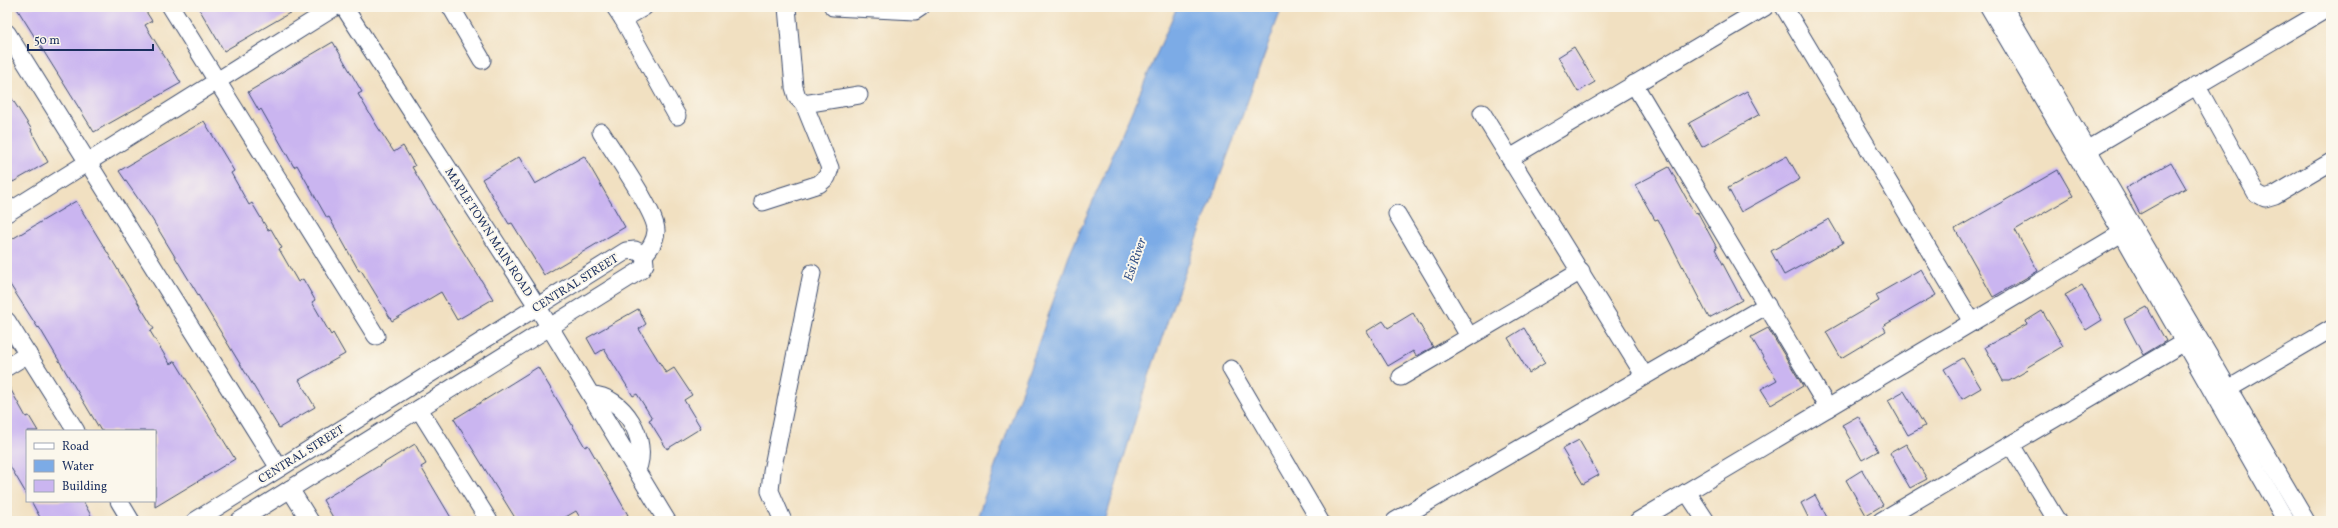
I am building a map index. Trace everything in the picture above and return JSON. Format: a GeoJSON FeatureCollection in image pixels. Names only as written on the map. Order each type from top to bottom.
{"type":"FeatureCollection","features":[{"type":"Feature","properties":{"kind":"street"},"geometry":{"type":"LineString","coordinates":[[171,7],[376,336]]}},
{"type":"Feature","properties":{"kind":"street"},"geometry":{"type":"LineString","coordinates":[[7,213],[335,7]]}},
{"type":"Feature","properties":{"kind":"street","name":"MAPLE TOWN MAIN ROAD"},"geometry":{"type":"LineString","coordinates":[[344,7],[537,306],[667,521]]}},
{"type":"Feature","properties":{"kind":"street"},"geometry":{"type":"LineString","coordinates":[[451,7],[482,60]]}},
{"type":"Feature","properties":{"kind":"street"},"geometry":{"type":"LineString","coordinates":[[644,7],[619,13],[677,116]]}},
{"type":"Feature","properties":{"kind":"street"},"geometry":{"type":"LineString","coordinates":[[763,202],[819,184],[827,177],[830,168],[804,104],[797,97],[794,87],[787,7]]}},
{"type":"Feature","properties":{"kind":"street"},"geometry":{"type":"LineString","coordinates":[[833,7],[915,11],[921,7]]}},
{"type":"Feature","properties":{"kind":"street"},"geometry":{"type":"LineString","coordinates":[[1510,158],[1765,7]]}},
{"type":"Feature","properties":{"kind":"street"},"geometry":{"type":"LineString","coordinates":[[1784,7],[1972,322]]}},
{"type":"Feature","properties":{"kind":"street"},"geometry":{"type":"LineString","coordinates":[[1989,7],[2128,229],[2222,392],[2306,521]]}},
{"type":"Feature","properties":{"kind":"street"},"geometry":{"type":"LineString","coordinates":[[2004,7],[2089,149],[2128,229]]}},
{"type":"Feature","properties":{"kind":"street"},"geometry":{"type":"LineString","coordinates":[[2089,149],[2330,7]]}},
{"type":"Feature","properties":{"kind":"street"},"geometry":{"type":"LineString","coordinates":[[7,33],[279,468]]}},
{"type":"Feature","properties":{"kind":"street"},"geometry":{"type":"LineString","coordinates":[[1634,84],[1828,408]]}},
{"type":"Feature","properties":{"kind":"street"},"geometry":{"type":"LineString","coordinates":[[2196,85],[2256,193],[2260,196],[2265,198],[2275,195],[2331,162]]}},
{"type":"Feature","properties":{"kind":"street"},"geometry":{"type":"LineString","coordinates":[[804,104],[859,95]]}},
{"type":"Feature","properties":{"kind":"street"},"geometry":{"type":"LineString","coordinates":[[1482,113],[1644,375]]}},
{"type":"Feature","properties":{"kind":"street"},"geometry":{"type":"LineString","coordinates":[[601,132],[650,212],[656,230],[652,246],[644,255]]}},
{"type":"Feature","properties":{"kind":"street"},"geometry":{"type":"LineString","coordinates":[[1397,214],[1469,336]]}},
{"type":"Feature","properties":{"kind":"street"},"geometry":{"type":"LineString","coordinates":[[1638,521],[2128,229]]}},
{"type":"Feature","properties":{"kind":"street","name":"CENTRAL STREET"},"geometry":{"type":"LineString","coordinates":[[195,521],[626,251],[635,250],[644,255],[645,264],[641,270],[239,521]]}},
{"type":"Feature","properties":{"kind":"street"},"geometry":{"type":"LineString","coordinates":[[1401,377],[1581,271]]}},
{"type":"Feature","properties":{"kind":"street"},"geometry":{"type":"LineString","coordinates":[[783,521],[770,491],[772,471],[812,273]]}},
{"type":"Feature","properties":{"kind":"street"},"geometry":{"type":"LineString","coordinates":[[1395,521],[1644,375],[1767,305]]}},
{"type":"Feature","properties":{"kind":"street"},"geometry":{"type":"LineString","coordinates":[[7,321],[75,430]]}},
{"type":"Feature","properties":{"kind":"street"},"geometry":{"type":"LineString","coordinates":[[2222,392],[2331,329]]}},
{"type":"Feature","properties":{"kind":"street"},"geometry":{"type":"LineString","coordinates":[[1881,521],[2191,339]]}},
{"type":"Feature","properties":{"kind":"street"},"geometry":{"type":"LineString","coordinates":[[7,367],[28,354]]}},
{"type":"Feature","properties":{"kind":"street"},"geometry":{"type":"LineString","coordinates":[[1231,369],[1320,521]]}},
{"type":"Feature","properties":{"kind":"street"},"geometry":{"type":"LineString","coordinates":[[2222,392],[2286,521]]}},
{"type":"Feature","properties":{"kind":"street"},"geometry":{"type":"LineString","coordinates":[[419,409],[489,521]]}},
{"type":"Feature","properties":{"kind":"street"},"geometry":{"type":"LineString","coordinates":[[334,433],[347,454]]}},
{"type":"Feature","properties":{"kind":"street"},"geometry":{"type":"LineString","coordinates":[[2011,445],[2057,521]]}},
{"type":"Feature","properties":{"kind":"street"},"geometry":{"type":"LineString","coordinates":[[290,489],[310,521]]}},
{"type":"Feature","properties":{"kind":"street"},"geometry":{"type":"LineString","coordinates":[[1687,492],[1706,521]]}},
{"type":"Feature","properties":{"kind":"street"},"geometry":{"type":"LineString","coordinates":[[120,502],[131,521]]}},
{"type":"Feature","properties":{"kind":"street"},"geometry":{"type":"LineString","coordinates":[[219,506],[229,521]]}},
{"type":"Feature","properties":{"kind":"water","name":"Esi River"},"geometry":{"type":"Polygon","coordinates":[[[1177,7],[1282,7],[1172,308],[1143,394],[1105,521],[976,521],[1069,256],[1177,7]]]}},
{"type":"Feature","properties":{"kind":"building"},"geometry":{"type":"Polygon","coordinates":[[[16,7],[143,7],[152,21],[145,25],[181,83],[94,132],[16,7]]]}},
{"type":"Feature","properties":{"kind":"building"},"geometry":{"type":"Polygon","coordinates":[[[198,7],[300,7],[224,51],[198,7]]]}},
{"type":"Feature","properties":{"kind":"building"},"geometry":{"type":"Polygon","coordinates":[[[333,42],[362,92],[358,94],[377,126],[394,152],[403,146],[415,166],[412,167],[434,205],[493,299],[457,320],[441,292],[392,321],[361,270],[359,271],[329,217],[327,218],[297,165],[294,167],[261,109],[259,111],[248,92],[333,42]]]}},
{"type":"Feature","properties":{"kind":"building"},"geometry":{"type":"Polygon","coordinates":[[[1574,47],[1595,82],[1578,92],[1558,57],[1574,47]]]}},
{"type":"Feature","properties":{"kind":"building"},"geometry":{"type":"Polygon","coordinates":[[[7,91],[32,130],[31,131],[48,162],[13,182],[7,171],[7,91]]]}},
{"type":"Feature","properties":{"kind":"building"},"geometry":{"type":"Polygon","coordinates":[[[1747,91],[1760,114],[1702,147],[1689,123],[1747,91]]]}},
{"type":"Feature","properties":{"kind":"building"},"geometry":{"type":"Polygon","coordinates":[[[204,121],[234,171],[231,173],[249,205],[252,203],[268,230],[271,229],[282,248],[279,249],[298,282],[303,279],[315,300],[312,302],[331,335],[333,333],[345,354],[299,380],[315,407],[279,428],[152,219],[119,171],[204,121]]]}},
{"type":"Feature","properties":{"kind":"building"},"geometry":{"type":"Polygon","coordinates":[[[584,156],[625,227],[544,275],[512,223],[509,224],[482,179],[519,157],[535,184],[584,156]]]}},
{"type":"Feature","properties":{"kind":"building"},"geometry":{"type":"Polygon","coordinates":[[[1787,156],[1800,179],[1741,212],[1728,188],[1787,156]]]}},
{"type":"Feature","properties":{"kind":"building"},"geometry":{"type":"Polygon","coordinates":[[[2171,162],[2186,188],[2140,214],[2126,188],[2171,162]]]}},
{"type":"Feature","properties":{"kind":"building"},"geometry":{"type":"Polygon","coordinates":[[[1669,167],[1695,214],[1698,213],[1742,300],[1709,318],[1658,219],[1655,220],[1635,185],[1669,167]]]}},
{"type":"Feature","properties":{"kind":"building"},"geometry":{"type":"Polygon","coordinates":[[[2058,170],[2073,196],[2015,230],[2038,271],[1993,297],[1955,229],[2058,170]]]}},
{"type":"Feature","properties":{"kind":"building"},"geometry":{"type":"Polygon","coordinates":[[[76,201],[154,329],[150,331],[170,364],[175,361],[235,459],[155,507],[156,430],[100,430],[39,327],[38,328],[7,280],[7,242],[76,201]]]}},
{"type":"Feature","properties":{"kind":"building"},"geometry":{"type":"Polygon","coordinates":[[[1829,219],[1843,243],[1784,275],[1771,251],[1829,219]]]}},
{"type":"Feature","properties":{"kind":"building"},"geometry":{"type":"Polygon","coordinates":[[[1921,269],[1936,295],[1883,326],[1886,331],[1841,358],[1826,332],[1879,301],[1876,295],[1921,269]]]}},
{"type":"Feature","properties":{"kind":"building"},"geometry":{"type":"Polygon","coordinates":[[[2082,285],[2102,320],[2086,330],[2065,295],[2082,285]]]}},
{"type":"Feature","properties":{"kind":"building"},"geometry":{"type":"Polygon","coordinates":[[[2147,307],[2166,341],[2143,355],[2124,319],[2147,307]]]}},
{"type":"Feature","properties":{"kind":"building"},"geometry":{"type":"Polygon","coordinates":[[[638,309],[646,324],[639,329],[666,373],[674,368],[692,395],[684,400],[701,428],[667,449],[649,420],[652,418],[637,394],[633,396],[604,349],[596,354],[587,338],[638,309]]]}},
{"type":"Feature","properties":{"kind":"building"},"geometry":{"type":"Polygon","coordinates":[[[2042,311],[2063,346],[2026,368],[2028,370],[2009,381],[2003,381],[1985,347],[2027,324],[2026,321],[2042,311]]]}},
{"type":"Feature","properties":{"kind":"building"},"geometry":{"type":"Polygon","coordinates":[[[1413,313],[1433,347],[1416,356],[1413,351],[1388,366],[1367,331],[1383,321],[1388,328],[1413,313]]]}},
{"type":"Feature","properties":{"kind":"building"},"geometry":{"type":"Polygon","coordinates":[[[1524,328],[1545,363],[1529,373],[1508,338],[1524,328]]]}},
{"type":"Feature","properties":{"kind":"building"},"geometry":{"type":"Polygon","coordinates":[[[1768,328],[1803,386],[1771,405],[1761,389],[1777,380],[1751,337],[1768,328]]]}},
{"type":"Feature","properties":{"kind":"building"},"geometry":{"type":"Polygon","coordinates":[[[1963,358],[1981,388],[1962,399],[1944,369],[1963,358]]]}},
{"type":"Feature","properties":{"kind":"building"},"geometry":{"type":"Polygon","coordinates":[[[538,367],[585,447],[588,445],[628,515],[618,521],[582,521],[576,511],[559,521],[517,521],[454,419],[538,367]]]}},
{"type":"Feature","properties":{"kind":"building"},"geometry":{"type":"Polygon","coordinates":[[[7,383],[26,417],[29,416],[37,430],[26,430],[26,493],[7,461],[7,383]]]}},
{"type":"Feature","properties":{"kind":"building"},"geometry":{"type":"Polygon","coordinates":[[[1904,391],[1925,426],[1908,435],[1888,400],[1904,391]]]}},
{"type":"Feature","properties":{"kind":"building"},"geometry":{"type":"Polygon","coordinates":[[[1858,416],[1878,451],[1862,460],[1842,425],[1858,416]]]}},
{"type":"Feature","properties":{"kind":"building"},"geometry":{"type":"Polygon","coordinates":[[[1579,440],[1599,475],[1583,484],[1562,449],[1579,440]]]}},
{"type":"Feature","properties":{"kind":"building"},"geometry":{"type":"Polygon","coordinates":[[[415,444],[426,464],[421,467],[453,521],[335,521],[323,500],[415,444]]]}},
{"type":"Feature","properties":{"kind":"building"},"geometry":{"type":"Polygon","coordinates":[[[1906,444],[1927,479],[1910,488],[1890,453],[1906,444]]]}},
{"type":"Feature","properties":{"kind":"building"},"geometry":{"type":"Polygon","coordinates":[[[1862,470],[1883,505],[1866,515],[1846,480],[1862,470]]]}},
{"type":"Feature","properties":{"kind":"building"},"geometry":{"type":"Polygon","coordinates":[[[1815,495],[1829,521],[1810,521],[1801,503],[1815,495]]]}},
{"type":"Feature","properties":{"kind":"building"},"geometry":{"type":"Polygon","coordinates":[[[32,502],[84,502],[94,521],[42,521],[32,502]]]}}]}
